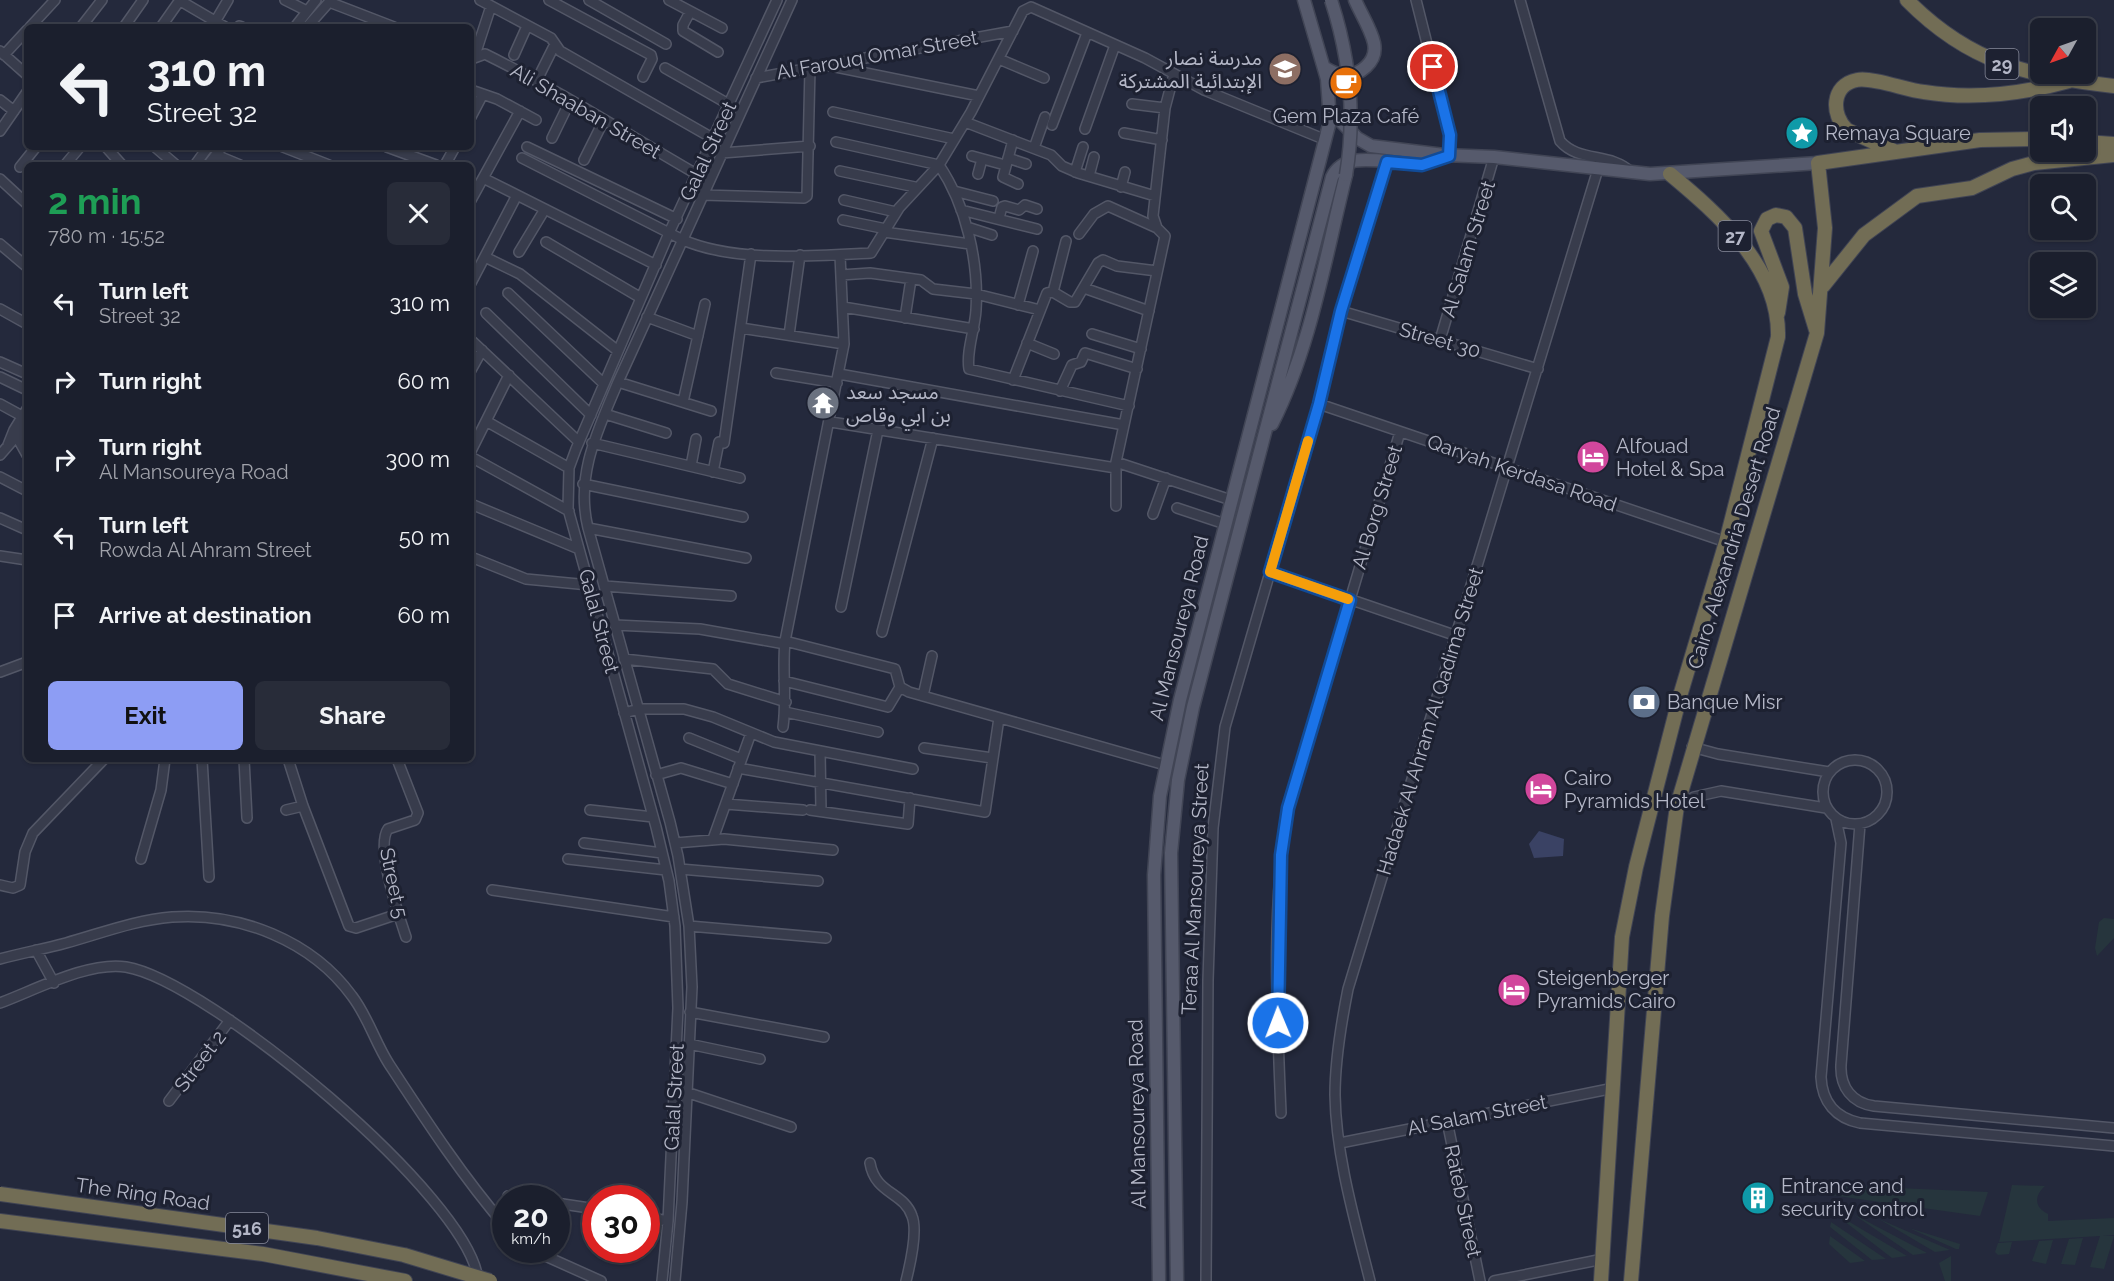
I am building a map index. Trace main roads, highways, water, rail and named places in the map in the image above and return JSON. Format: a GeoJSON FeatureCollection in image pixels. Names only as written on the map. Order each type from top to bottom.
{"type":"FeatureCollection","features":[{"type":"Feature","properties":{"kind":"highway","name":"29"},"geometry":{"type":"LineString","coordinates":[[1907,0],[1946,34],[1978,54],[2013,69],[2030,73]]}},
{"type":"Feature","properties":{"kind":"highway"},"geometry":{"type":"LineString","coordinates":[[1896,152],[1847,130],[1841,124],[1835,110],[1835,102],[1843,88],[1849,83],[1864,80],[1926,93],[1980,96],[2016,93],[2056,84]]}},
{"type":"Feature","properties":{"kind":"highway","name":"29"},"geometry":{"type":"LineString","coordinates":[[2096,84],[2114,86]]}},
{"type":"Feature","properties":{"kind":"highway"},"geometry":{"type":"LineString","coordinates":[[1818,163],[1980,140],[2030,139]]}},
{"type":"Feature","properties":{"kind":"highway"},"geometry":{"type":"LineString","coordinates":[[2096,143],[2114,144]]}},
{"type":"Feature","properties":{"kind":"highway"},"geometry":{"type":"LineString","coordinates":[[1822,287],[1864,235],[1917,196],[1972,189],[2012,169],[2034,163],[2114,155]]}},
{"type":"Feature","properties":{"kind":"highway","name":"Cairo, Alexandria Desert Road"},"geometry":{"type":"LineString","coordinates":[[1631,1281],[1662,916],[1677,806],[1692,747],[1817,333],[1825,228],[1818,163]]}},
{"type":"Feature","properties":{"kind":"highway","name":"Cairo, Alexandria Desert Road"},"geometry":{"type":"LineString","coordinates":[[1601,1281],[1614,1088],[1615,1012],[1622,937],[1680,696],[1726,542],[1776,348],[1777,315],[1771,294],[1757,268],[1734,234],[1708,206],[1670,174]]}},
{"type":"Feature","properties":{"kind":"highway"},"geometry":{"type":"LineString","coordinates":[[1777,315],[1782,299],[1782,287],[1761,231],[1767,219],[1776,215],[1786,217],[1795,228],[1804,294],[1817,333]]}},
{"type":"Feature","properties":{"kind":"highway","name":"The Ring Road"},"geometry":{"type":"LineString","coordinates":[[0,1194],[317,1238],[404,1256],[490,1281]]}},
{"type":"Feature","properties":{"kind":"highway","name":"516"},"geometry":{"type":"LineString","coordinates":[[0,1221],[263,1254],[405,1281]]}},
{"type":"Feature","properties":{"kind":"main road","name":"Al Mansoureya Road"},"geometry":{"type":"LineString","coordinates":[[1159,1281],[1154,875],[1165,765],[1231,500],[1326,140],[1331,111],[1324,68],[1304,0]]}},
{"type":"Feature","properties":{"kind":"main road"},"geometry":{"type":"LineString","coordinates":[[1262,441],[1287,391],[1302,351],[1348,165],[1352,133],[1351,92],[1345,52],[1330,0]]}},
{"type":"Feature","properties":{"kind":"main road"},"geometry":{"type":"LineString","coordinates":[[1324,68],[1342,75],[1353,74],[1364,69],[1371,60],[1374,44],[1355,0]]}},
{"type":"Feature","properties":{"kind":"main road"},"geometry":{"type":"LineString","coordinates":[[1331,111],[1357,138],[1371,146],[1447,155],[1670,174],[1818,163]]}},
{"type":"Feature","properties":{"kind":"main road","name":"Al Mansoureya Road"},"geometry":{"type":"LineString","coordinates":[[1178,1281],[1171,864],[1178,780],[1192,707],[1332,177],[1347,161],[1422,165],[1434,163],[1447,155]]}},
{"type":"Feature","properties":{"kind":"main road"},"geometry":{"type":"LineString","coordinates":[[1157,1104],[1175,1104]]}},
{"type":"Feature","properties":{"kind":"water"},"geometry":{"type":"Polygon","coordinates":[[[1539,831],[1564,839],[1563,856],[1534,858],[1529,844],[1539,831]]]}},
{"type":"Feature","properties":{"kind":"place","name":"مدرسة نصار الإبتدائية المشتركة"},"geometry":{"type":"Point","coordinates":[1285,69]}},
{"type":"Feature","properties":{"kind":"place","name":"Gem Plaza Café"},"geometry":{"type":"Point","coordinates":[1346,83]}},
{"type":"Feature","properties":{"kind":"place","name":"Remaya Square"},"geometry":{"type":"Point","coordinates":[1802,133]}},
{"type":"Feature","properties":{"kind":"place","name":"مسجد سعد بن ابي وقاص"},"geometry":{"type":"Point","coordinates":[823,403]}},
{"type":"Feature","properties":{"kind":"place","name":"Alfouad Hotel & Spa"},"geometry":{"type":"Point","coordinates":[1593,457]}},
{"type":"Feature","properties":{"kind":"place","name":"Banque Misr"},"geometry":{"type":"Point","coordinates":[1644,702]}},
{"type":"Feature","properties":{"kind":"place","name":"Cairo Pyramids Hotel"},"geometry":{"type":"Point","coordinates":[1541,789]}},
{"type":"Feature","properties":{"kind":"place","name":"Steigenberger Pyramids Cairo"},"geometry":{"type":"Point","coordinates":[1514,990]}},
{"type":"Feature","properties":{"kind":"place","name":"Entrance and security control"},"geometry":{"type":"Point","coordinates":[1758,1198]}}]}
